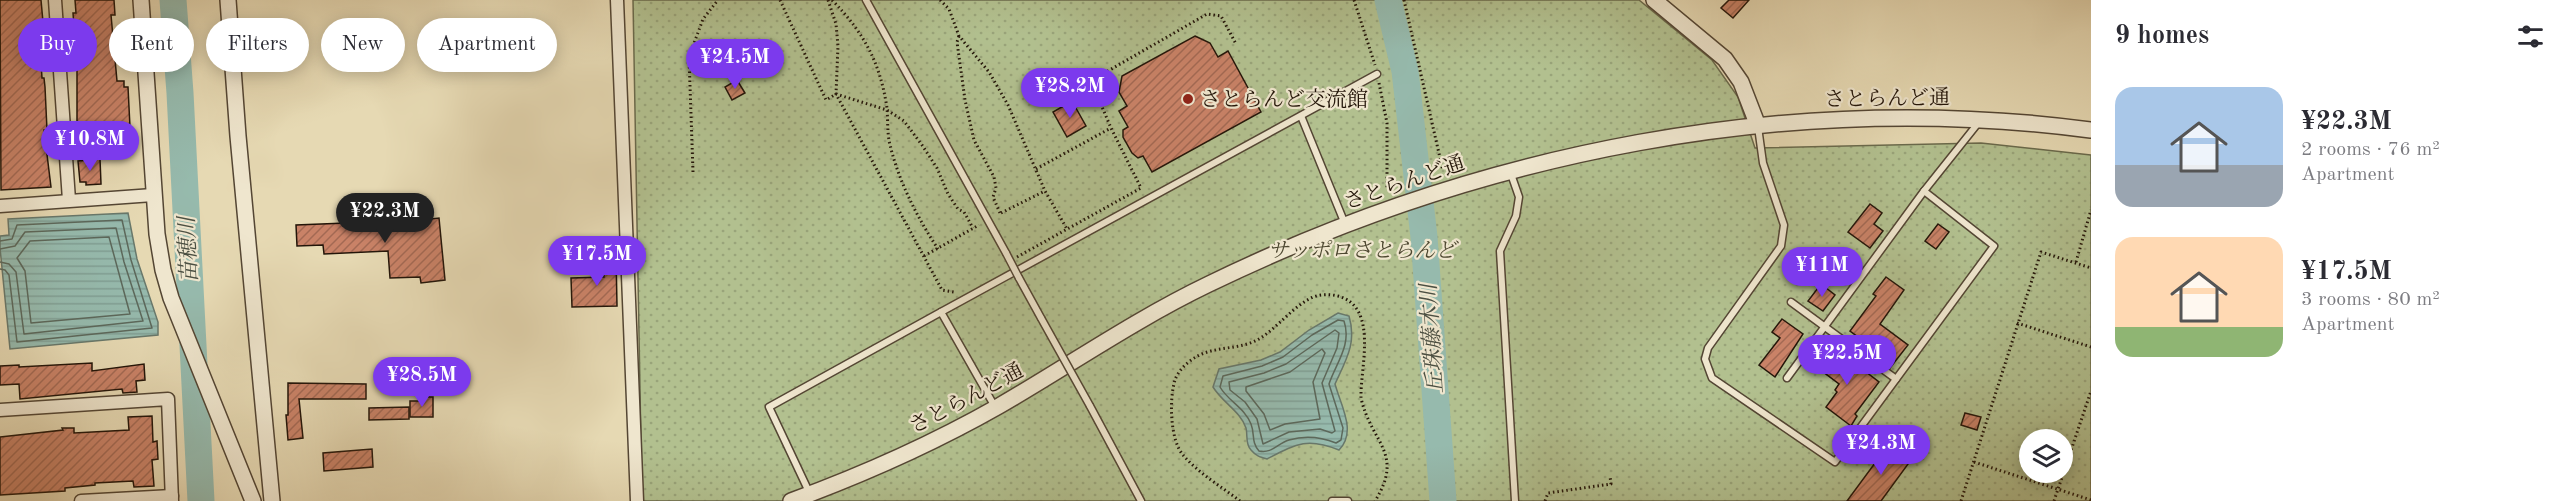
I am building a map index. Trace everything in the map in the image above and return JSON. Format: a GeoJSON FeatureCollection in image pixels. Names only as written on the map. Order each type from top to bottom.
{"type":"FeatureCollection","features":[{"type":"Feature","properties":{"kind":"street"},"geometry":{"type":"LineString","coordinates":[[55,0],[69,200]]}},
{"type":"Feature","properties":{"kind":"street"},"geometry":{"type":"LineString","coordinates":[[141,0],[153,195],[163,270],[171,298],[254,501]]}},
{"type":"Feature","properties":{"kind":"street"},"geometry":{"type":"LineString","coordinates":[[228,0],[238,136],[272,501]]}},
{"type":"Feature","properties":{"kind":"street"},"geometry":{"type":"LineString","coordinates":[[617,0],[636,501]]}},
{"type":"Feature","properties":{"kind":"street"},"geometry":{"type":"LineString","coordinates":[[1654,0],[1725,60],[1741,82],[1758,126]]}},
{"type":"Feature","properties":{"kind":"street","name":"さとらんど通"},"geometry":{"type":"LineString","coordinates":[[791,501],[858,476],[996,408],[1205,286],[1345,224],[1450,187],[1631,144],[1758,126],[1837,118],[2024,121],[2091,130]]}},
{"type":"Feature","properties":{"kind":"street"},"geometry":{"type":"LineString","coordinates":[[0,206],[153,195]]}},
{"type":"Feature","properties":{"kind":"street"},"geometry":{"type":"LineString","coordinates":[[0,410],[168,399],[172,498],[81,501]]}},
{"type":"Feature","properties":{"kind":"lane"},"geometry":{"type":"LineString","coordinates":[[866,0],[1141,501]]}},
{"type":"Feature","properties":{"kind":"lane"},"geometry":{"type":"LineString","coordinates":[[810,494],[769,407],[1377,74]]}},
{"type":"Feature","properties":{"kind":"lane"},"geometry":{"type":"LineString","coordinates":[[1301,116],[1345,224]]}},
{"type":"Feature","properties":{"kind":"lane"},"geometry":{"type":"LineString","coordinates":[[1787,378],[1924,191],[1981,120]]}},
{"type":"Feature","properties":{"kind":"lane"},"geometry":{"type":"LineString","coordinates":[[1758,126],[1763,163],[1784,225],[1781,246],[1708,348],[1705,359],[1712,378],[1835,462],[1994,246],[1924,191]]}},
{"type":"Feature","properties":{"kind":"lane"},"geometry":{"type":"LineString","coordinates":[[1510,171],[1519,197],[1516,216],[1500,251],[1515,501]]}},
{"type":"Feature","properties":{"kind":"lane"},"geometry":{"type":"LineString","coordinates":[[1791,302],[1896,379]]}},
{"type":"Feature","properties":{"kind":"lane"},"geometry":{"type":"LineString","coordinates":[[941,312],[996,408]]}},
{"type":"Feature","properties":{"kind":"lane"},"geometry":{"type":"LineString","coordinates":[[1332,501],[1348,501]]}},
{"type":"Feature","properties":{"kind":"path"},"geometry":{"type":"LineString","coordinates":[[693,172],[689,57],[703,19],[718,0]]}},
{"type":"Feature","properties":{"kind":"path"},"geometry":{"type":"LineString","coordinates":[[780,0],[826,100],[836,94],[887,110],[904,121],[937,168],[948,194],[958,209],[964,212],[973,228]]}},
{"type":"Feature","properties":{"kind":"path"},"geometry":{"type":"LineString","coordinates":[[830,0],[838,46],[836,94],[942,290],[952,293],[961,288]]}},
{"type":"Feature","properties":{"kind":"path"},"geometry":{"type":"LineString","coordinates":[[830,0],[861,32],[873,53],[887,110],[889,143],[914,209],[938,249]]}},
{"type":"Feature","properties":{"kind":"path"},"geometry":{"type":"LineString","coordinates":[[940,0],[949,9],[959,36],[989,72],[1008,105],[1022,143],[1045,191],[1067,229]]}},
{"type":"Feature","properties":{"kind":"path"},"geometry":{"type":"LineString","coordinates":[[1354,0],[1377,74],[1387,123],[1387,189]]}},
{"type":"Feature","properties":{"kind":"path"},"geometry":{"type":"LineString","coordinates":[[1404,0],[1443,171]]}},
{"type":"Feature","properties":{"kind":"path"},"geometry":{"type":"LineString","coordinates":[[1009,261],[1142,188],[1111,128],[1094,88],[1101,75],[1207,14],[1221,16],[1236,44]]}},
{"type":"Feature","properties":{"kind":"path"},"geometry":{"type":"LineString","coordinates":[[959,36],[957,42],[965,100],[974,140],[994,177],[996,188],[993,197],[1000,213]]}},
{"type":"Feature","properties":{"kind":"path"},"geometry":{"type":"LineString","coordinates":[[1036,170],[1111,128]]}},
{"type":"Feature","properties":{"kind":"path"},"geometry":{"type":"LineString","coordinates":[[2076,262],[2091,210]]}},
{"type":"Feature","properties":{"kind":"path"},"geometry":{"type":"LineString","coordinates":[[1961,501],[2041,252],[2091,267]]}},
{"type":"Feature","properties":{"kind":"path"},"geometry":{"type":"LineString","coordinates":[[1240,501],[1188,460],[1176,446],[1172,397],[1175,380],[1182,368],[1194,357],[1259,339],[1312,297],[1326,294],[1341,297],[1351,304],[1360,314],[1365,328],[1360,398],[1389,468],[1384,486],[1375,501]]}},
{"type":"Feature","properties":{"kind":"path"},"geometry":{"type":"LineString","coordinates":[[2017,323],[2091,347]]}},
{"type":"Feature","properties":{"kind":"path"},"geometry":{"type":"LineString","coordinates":[[2054,501],[2091,391]]}},
{"type":"Feature","properties":{"kind":"path"},"geometry":{"type":"LineString","coordinates":[[1974,462],[2091,500]]}},
{"type":"Feature","properties":{"kind":"path"},"geometry":{"type":"LineString","coordinates":[[1545,501],[1548,493],[1611,484],[1610,476]]}},
{"type":"Feature","properties":{"kind":"green space","name":"サッポロさとらんど"},"geometry":{"type":"Polygon","coordinates":[[[633,0],[1639,0],[1712,60],[1738,97],[1755,148],[1981,143],[2091,155],[2091,501],[642,501],[633,0]]]}},
{"type":"Feature","properties":{"kind":"water"},"geometry":{"type":"Polygon","coordinates":[[[128,213],[137,259],[158,322],[158,335],[10,349],[0,248],[0,236],[9,235],[8,219],[128,213]]]}},
{"type":"Feature","properties":{"kind":"water"},"geometry":{"type":"Polygon","coordinates":[[[1338,313],[1349,316],[1352,335],[1349,351],[1335,384],[1346,418],[1347,435],[1344,443],[1339,450],[1310,443],[1294,446],[1267,459],[1258,456],[1249,448],[1244,422],[1213,387],[1219,369],[1261,360],[1280,352],[1309,330],[1338,313]]]}},
{"type":"Feature","properties":{"kind":"building"},"geometry":{"type":"Polygon","coordinates":[[[0,0],[41,0],[43,18],[18,18],[18,72],[42,72],[42,78],[44,78],[47,130],[44,130],[51,187],[1,190],[0,0]]]}},
{"type":"Feature","properties":{"kind":"building"},"geometry":{"type":"Polygon","coordinates":[[[75,0],[114,0],[115,15],[109,18],[109,72],[116,72],[117,81],[124,81],[124,87],[128,87],[130,127],[120,128],[120,137],[94,138],[94,122],[77,123],[77,72],[97,72],[97,18],[73,18],[73,13],[76,13],[75,0]]]}},
{"type":"Feature","properties":{"kind":"building"},"geometry":{"type":"Polygon","coordinates":[[[1729,0],[1749,0],[1733,18],[1721,8],[1729,0]]]}},
{"type":"Feature","properties":{"kind":"building","name":"さとらんど交流館"},"geometry":{"type":"Polygon","coordinates":[[[1195,36],[1210,43],[1218,57],[1228,51],[1261,112],[1152,172],[1143,156],[1138,158],[1132,153],[1123,137],[1123,130],[1128,127],[1119,111],[1127,106],[1119,92],[1122,76],[1195,36]]]}},
{"type":"Feature","properties":{"kind":"building"},"geometry":{"type":"Polygon","coordinates":[[[737,80],[745,93],[732,100],[725,87],[737,80]]]}},
{"type":"Feature","properties":{"kind":"building"},"geometry":{"type":"Polygon","coordinates":[[[1072,101],[1086,126],[1067,137],[1053,112],[1072,101]]]}},
{"type":"Feature","properties":{"kind":"building"},"geometry":{"type":"Polygon","coordinates":[[[100,159],[101,184],[86,185],[86,182],[80,182],[78,161],[100,159]]]}},
{"type":"Feature","properties":{"kind":"building"},"geometry":{"type":"Polygon","coordinates":[[[1870,204],[1882,213],[1874,224],[1883,231],[1870,248],[1848,232],[1870,204]]]}},
{"type":"Feature","properties":{"kind":"building"},"geometry":{"type":"Polygon","coordinates":[[[439,218],[445,280],[421,283],[420,277],[390,278],[388,251],[324,254],[323,245],[297,246],[296,225],[397,221],[397,223],[439,218]]]}},
{"type":"Feature","properties":{"kind":"building"},"geometry":{"type":"Polygon","coordinates":[[[1938,224],[1949,232],[1936,249],[1925,241],[1938,224]]]}},
{"type":"Feature","properties":{"kind":"building"},"geometry":{"type":"Polygon","coordinates":[[[616,255],[617,306],[572,307],[571,278],[604,277],[603,256],[616,255]]]}},
{"type":"Feature","properties":{"kind":"building"},"geometry":{"type":"Polygon","coordinates":[[[1886,277],[1904,290],[1880,324],[1908,345],[1890,368],[1881,362],[1885,357],[1850,331],[1876,296],[1873,294],[1886,277]]]}},
{"type":"Feature","properties":{"kind":"building"},"geometry":{"type":"Polygon","coordinates":[[[1821,284],[1835,295],[1823,311],[1808,301],[1821,284]]]}},
{"type":"Feature","properties":{"kind":"building"},"geometry":{"type":"Polygon","coordinates":[[[1782,319],[1803,334],[1775,377],[1759,365],[1780,338],[1772,332],[1782,319]]]}},
{"type":"Feature","properties":{"kind":"building"},"geometry":{"type":"Polygon","coordinates":[[[1832,350],[1847,361],[1849,359],[1879,382],[1855,414],[1857,416],[1851,426],[1826,407],[1837,392],[1835,390],[1839,384],[1818,368],[1832,350]]]}},
{"type":"Feature","properties":{"kind":"building"},"geometry":{"type":"Polygon","coordinates":[[[92,363],[92,371],[144,364],[145,380],[136,381],[137,392],[123,393],[122,389],[20,399],[19,384],[0,385],[0,366],[92,363]]]}},
{"type":"Feature","properties":{"kind":"building"},"geometry":{"type":"Polygon","coordinates":[[[288,383],[366,384],[366,399],[299,399],[303,438],[288,440],[286,415],[288,415],[288,383]]]}},
{"type":"Feature","properties":{"kind":"building"},"geometry":{"type":"Polygon","coordinates":[[[421,397],[433,397],[433,417],[410,417],[410,401],[421,401],[421,397]]]}},
{"type":"Feature","properties":{"kind":"building"},"geometry":{"type":"Polygon","coordinates":[[[409,407],[409,419],[369,420],[369,408],[409,407]]]}},
{"type":"Feature","properties":{"kind":"building"},"geometry":{"type":"Polygon","coordinates":[[[1965,413],[1981,417],[1977,430],[1961,425],[1965,413]]]}},
{"type":"Feature","properties":{"kind":"building"},"geometry":{"type":"Polygon","coordinates":[[[152,416],[153,442],[157,441],[158,459],[152,460],[154,486],[134,487],[133,481],[95,483],[95,485],[65,488],[65,491],[0,495],[0,437],[63,430],[62,428],[74,428],[74,433],[129,430],[128,417],[152,416]]]}},
{"type":"Feature","properties":{"kind":"building"},"geometry":{"type":"Polygon","coordinates":[[[1889,444],[1911,460],[1881,501],[1847,501],[1889,444]]]}},
{"type":"Feature","properties":{"kind":"building"},"geometry":{"type":"Polygon","coordinates":[[[372,449],[373,467],[324,471],[323,453],[372,449]]]}},
{"type":"Feature","properties":{"kind":"waterway","name":"苗穂川"},"geometry":{"type":"LineString","coordinates":[[173,0],[201,501]]}},
{"type":"Feature","properties":{"kind":"waterway","name":"丘珠藤木川"},"geometry":{"type":"LineString","coordinates":[[1388,0],[1405,71],[1424,237],[1443,501]]}},
{"type":"Feature","properties":{"kind":"place","name":"さとらんど交流館"},"geometry":{"type":"Point","coordinates":[1188,99]}}]}
